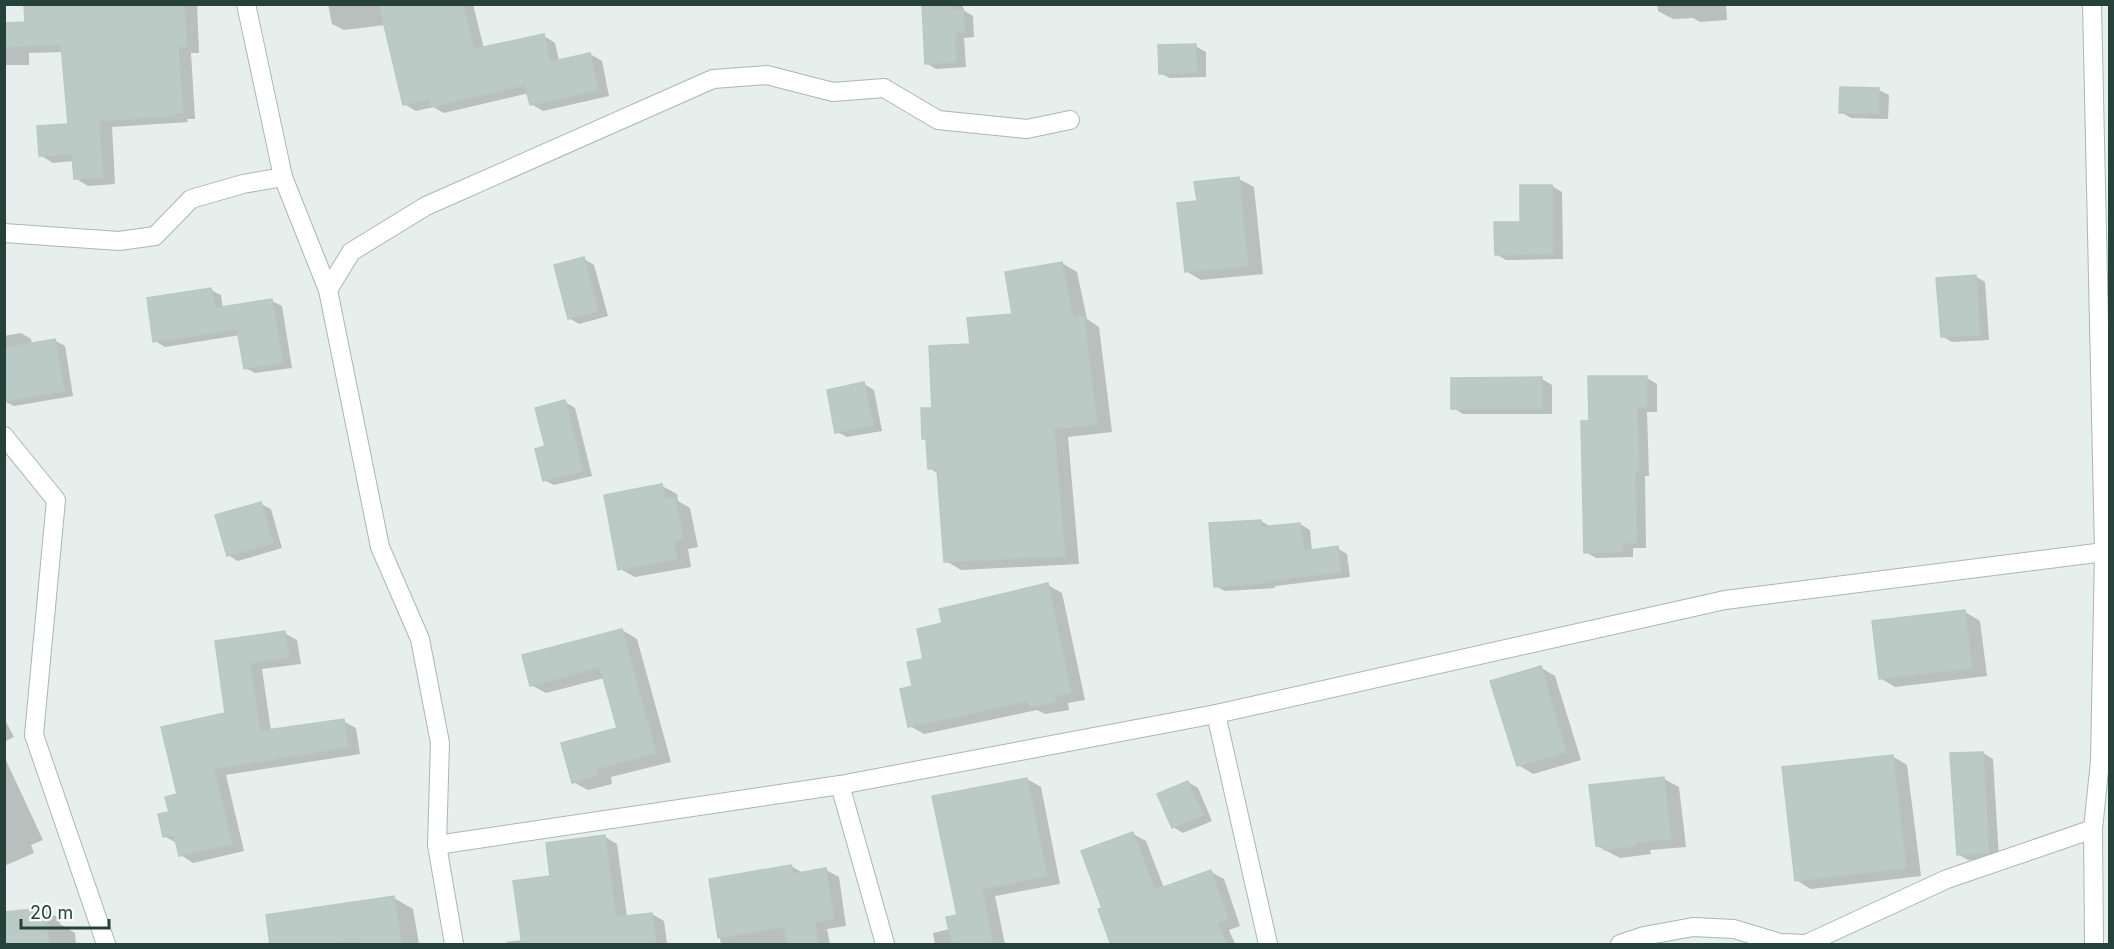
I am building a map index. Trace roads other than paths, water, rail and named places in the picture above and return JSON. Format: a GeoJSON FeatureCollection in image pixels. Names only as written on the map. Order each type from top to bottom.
{"type":"FeatureCollection","features":[{"type":"Feature","properties":{"kind":"street"},"geometry":{"type":"LineString","coordinates":[[246,4],[283,177],[327,291],[380,548],[420,639],[440,743],[437,845],[454,945]]}},
{"type":"Feature","properties":{"kind":"street"},"geometry":{"type":"LineString","coordinates":[[2092,4],[2104,552],[2105,759],[2093,829],[2094,945]]}},
{"type":"Feature","properties":{"kind":"street"},"geometry":{"type":"LineString","coordinates":[[327,291],[351,252],[426,206],[713,79],[767,75],[833,92],[884,88],[938,120],[1027,129],[1070,120]]}},
{"type":"Feature","properties":{"kind":"street"},"geometry":{"type":"LineString","coordinates":[[4,233],[119,241],[155,236],[190,199],[243,184],[283,177]]}},
{"type":"Feature","properties":{"kind":"street"},"geometry":{"type":"LineString","coordinates":[[4,436],[56,500],[34,735],[106,945]]}},
{"type":"Feature","properties":{"kind":"street"},"geometry":{"type":"LineString","coordinates":[[437,845],[840,785],[1216,714],[1725,600],[2104,552]]}},
{"type":"Feature","properties":{"kind":"street"},"geometry":{"type":"LineString","coordinates":[[1216,714],[1268,945]]}},
{"type":"Feature","properties":{"kind":"street"},"geometry":{"type":"LineString","coordinates":[[840,785],[885,945]]}},
{"type":"Feature","properties":{"kind":"street"},"geometry":{"type":"LineString","coordinates":[[1620,945],[1644,936],[1692,927],[1734,929],[1780,943],[1806,944],[1947,879],[2093,829]]}}]}
